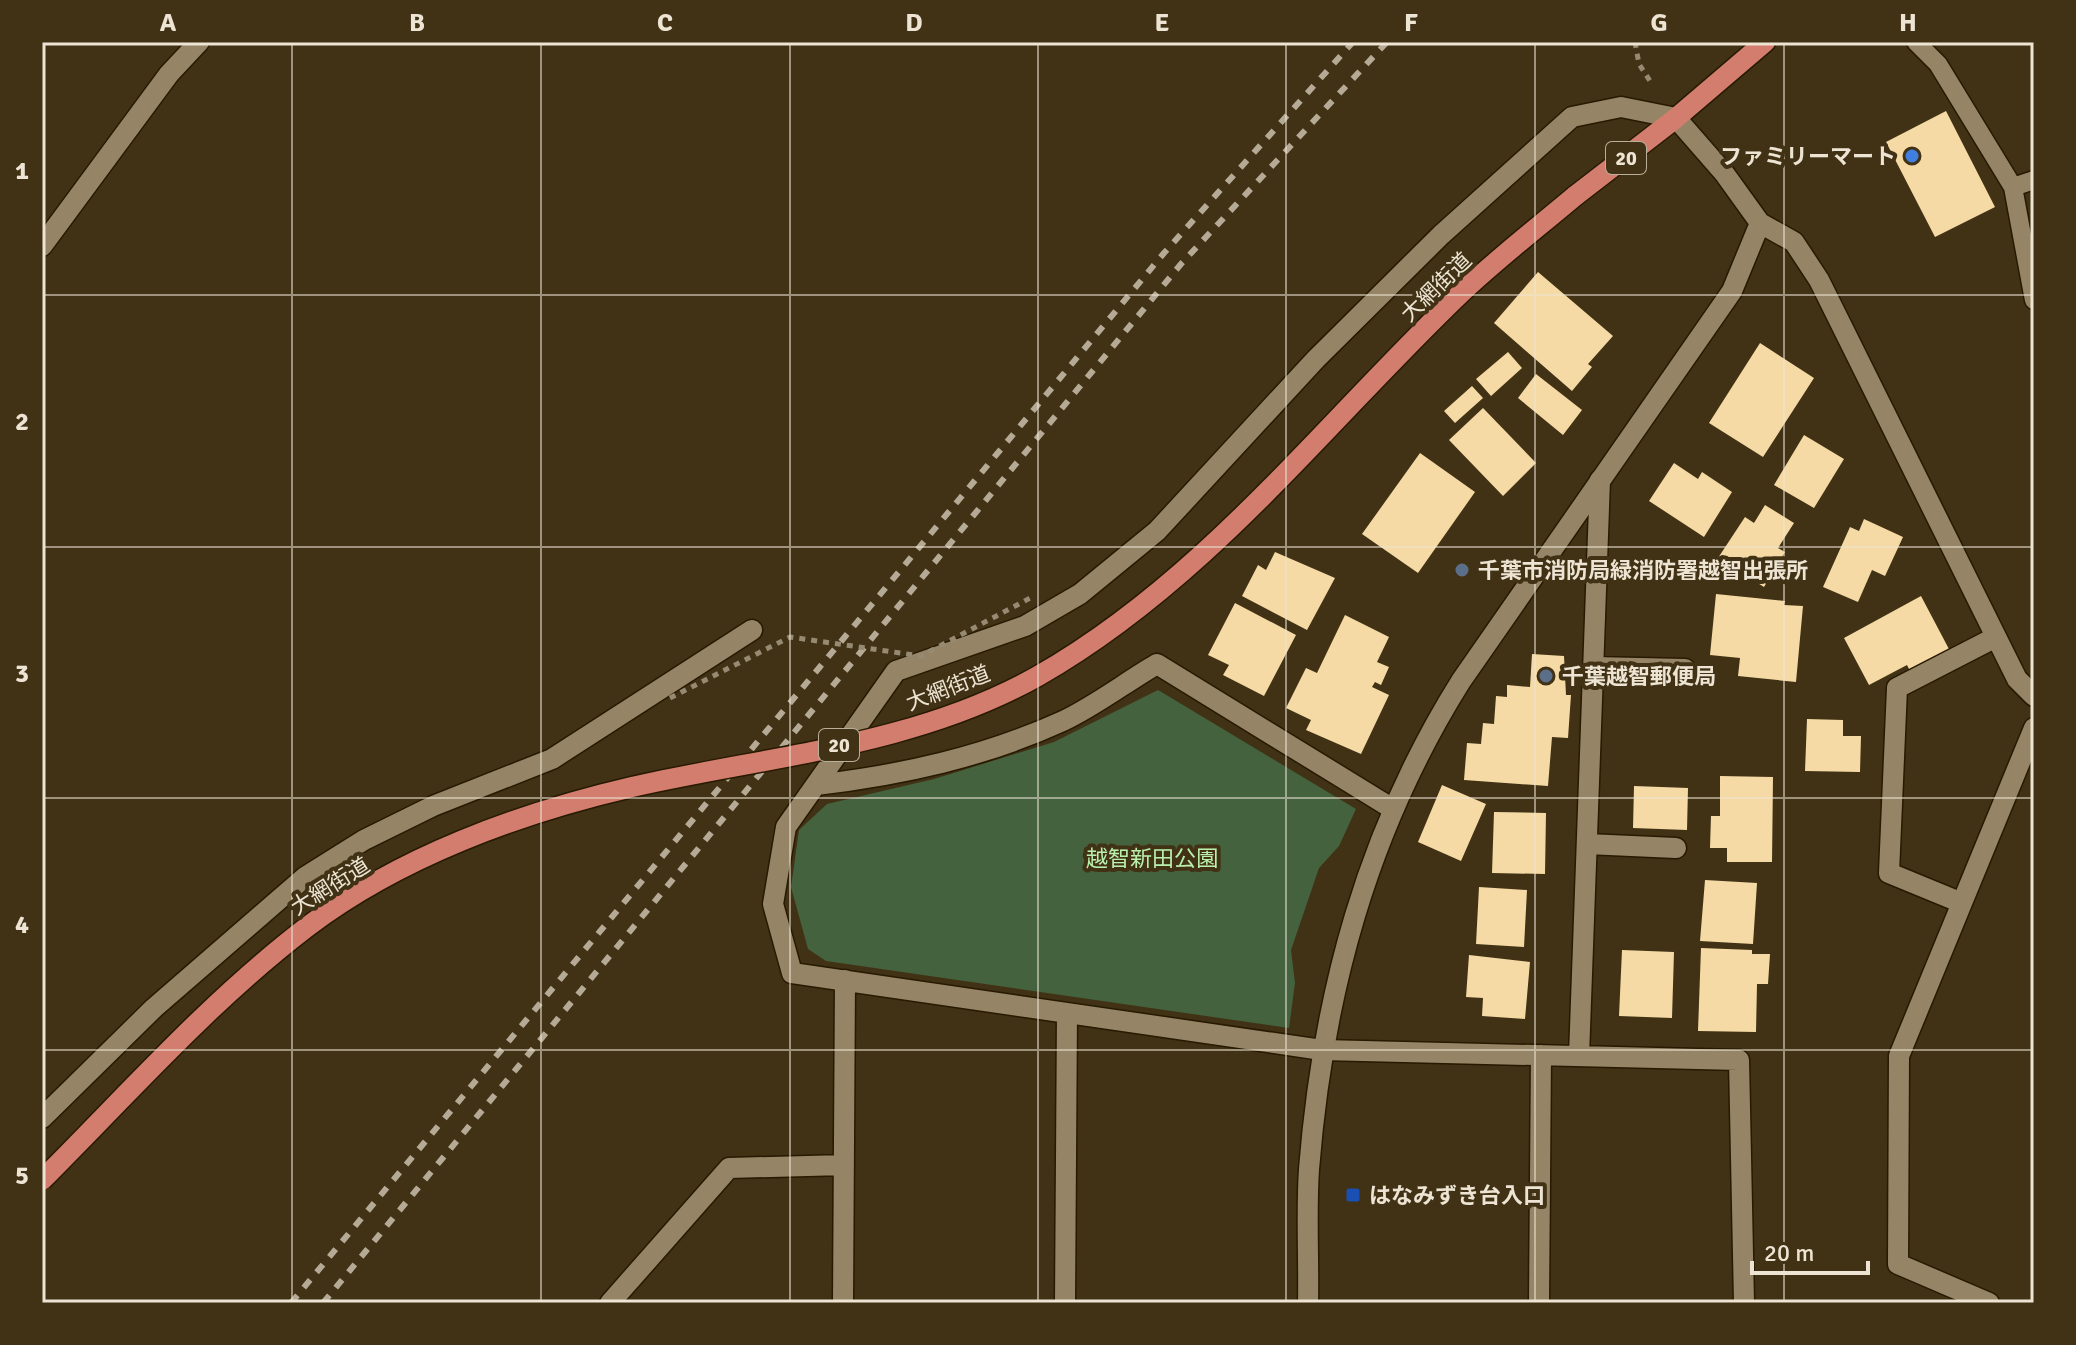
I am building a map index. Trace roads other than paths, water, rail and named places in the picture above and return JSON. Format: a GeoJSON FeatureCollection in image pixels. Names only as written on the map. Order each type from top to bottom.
{"type":"FeatureCollection","features":[{"type":"Feature","properties":{"kind":"main road","name":"大網街道"},"geometry":{"type":"LineString","coordinates":[[42,1180],[230,991],[309,925],[372,885],[454,846],[536,814],[630,788],[903,732],[965,711],[1036,677],[1101,636],[1171,584],[1243,518],[1462,292],[1765,42]]}},
{"type":"Feature","properties":{"kind":"street"},"geometry":{"type":"LineString","coordinates":[[42,246],[169,74],[199,42]]}},
{"type":"Feature","properties":{"kind":"street"},"geometry":{"type":"LineString","coordinates":[[1744,1303],[1739,1060],[1322,1050],[792,973],[773,904],[786,827],[896,671],[1025,626],[1080,594],[1157,531],[1328,348],[1441,235],[1572,117],[1621,107],[1676,118],[1724,173],[1760,223],[1794,242],[1819,280],[2017,679],[2034,696]]}},
{"type":"Feature","properties":{"kind":"street"},"geometry":{"type":"LineString","coordinates":[[1308,1303],[1309,1172],[1322,1050],[1352,921],[1393,809],[1434,724],[1461,681],[1732,291],[1760,223]]}},
{"type":"Feature","properties":{"kind":"street"},"geometry":{"type":"LineString","coordinates":[[1579,1056],[1600,480]]}},
{"type":"Feature","properties":{"kind":"street"},"geometry":{"type":"LineString","coordinates":[[42,1118],[165,998],[305,877],[364,840],[433,806],[552,759],[752,630]]}},
{"type":"Feature","properties":{"kind":"street"},"geometry":{"type":"LineString","coordinates":[[1962,903],[1889,873],[1897,688],[1996,637]]}},
{"type":"Feature","properties":{"kind":"street"},"geometry":{"type":"LineString","coordinates":[[816,785],[923,770],[979,753],[1065,720],[1157,664],[1393,809]]}},
{"type":"Feature","properties":{"kind":"street"},"geometry":{"type":"LineString","coordinates":[[1593,667],[1685,669]]}},
{"type":"Feature","properties":{"kind":"street"},"geometry":{"type":"LineString","coordinates":[[1989,1303],[1898,1264],[1899,1056],[2034,728]]}},
{"type":"Feature","properties":{"kind":"street"},"geometry":{"type":"LineString","coordinates":[[1587,844],[1676,848]]}},
{"type":"Feature","properties":{"kind":"street"},"geometry":{"type":"LineString","coordinates":[[843,1303],[845,980]]}},
{"type":"Feature","properties":{"kind":"street"},"geometry":{"type":"LineString","coordinates":[[1065,1303],[1067,1013]]}},
{"type":"Feature","properties":{"kind":"street"},"geometry":{"type":"LineString","coordinates":[[1539,1303],[1541,1055]]}},
{"type":"Feature","properties":{"kind":"street"},"geometry":{"type":"LineString","coordinates":[[618,1298],[729,1168],[844,1165]]}},
{"type":"Feature","properties":{"kind":"lane"},"geometry":{"type":"LineString","coordinates":[[1916,42],[1938,64],[2013,187],[2034,300]]}},
{"type":"Feature","properties":{"kind":"lane"},"geometry":{"type":"LineString","coordinates":[[2013,187],[2034,180]]}},
{"type":"Feature","properties":{"kind":"railway"},"geometry":{"type":"LineString","coordinates":[[291,1303],[1164,253],[1353,42]]}},
{"type":"Feature","properties":{"kind":"railway"},"geometry":{"type":"LineString","coordinates":[[323,1303],[1181,264],[1387,42]]}},
{"type":"Feature","properties":{"kind":"place","name":"ファミリーマート"},"geometry":{"type":"Point","coordinates":[1912,156]}},
{"type":"Feature","properties":{"kind":"place","name":"千葉市消防局緑消防署越智出張所"},"geometry":{"type":"Point","coordinates":[1462,570]}},
{"type":"Feature","properties":{"kind":"place","name":"千葉越智郵便局"},"geometry":{"type":"Point","coordinates":[1546,676]}},
{"type":"Feature","properties":{"kind":"place","name":"はなみずき台入口"},"geometry":{"type":"Point","coordinates":[1353,1195]}},
{"type":"Feature","properties":{"kind":"park label","name":"越智新田公園"},"geometry":{"type":"Point","coordinates":[1152,858]}}]}
